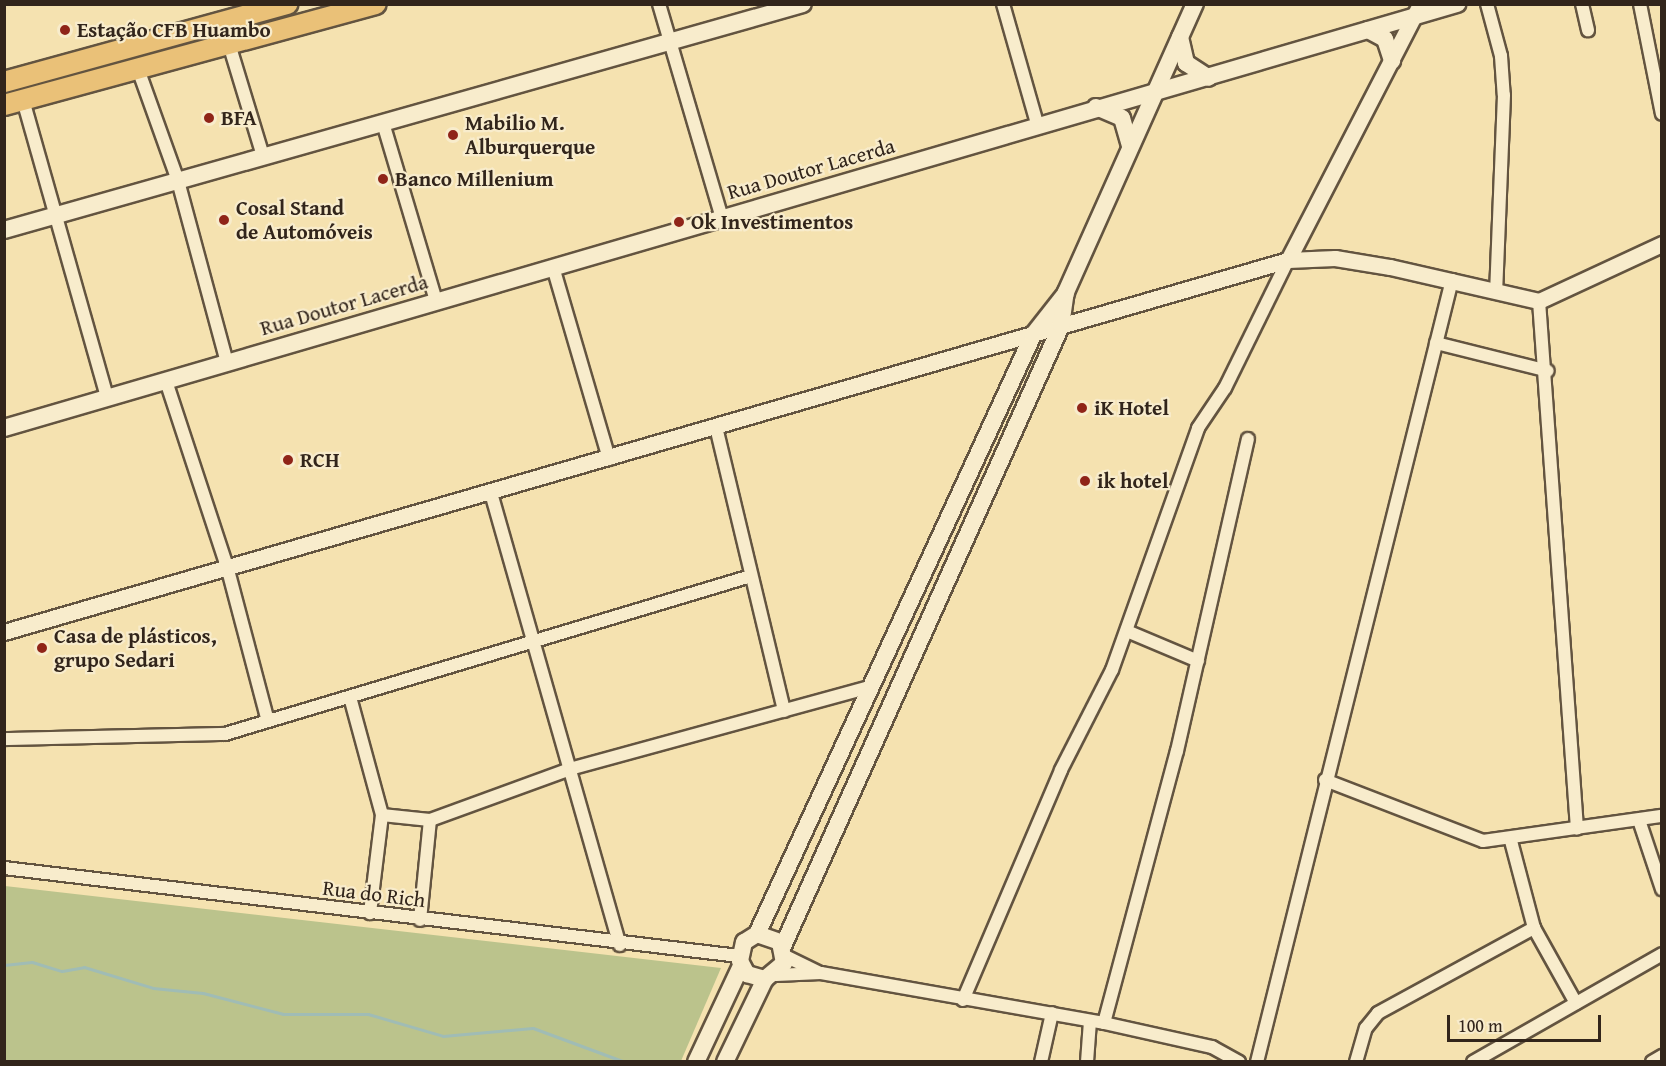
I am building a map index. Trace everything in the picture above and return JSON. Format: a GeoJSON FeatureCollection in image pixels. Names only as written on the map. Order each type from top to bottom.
{"type":"FeatureCollection","features":[{"type":"Feature","properties":{"kind":"main road"},"geometry":{"type":"LineString","coordinates":[[4,82],[287,4]]}},
{"type":"Feature","properties":{"kind":"main road"},"geometry":{"type":"LineString","coordinates":[[14,102],[229,44],[330,10],[375,4]]}},
{"type":"Feature","properties":{"kind":"main road"},"geometry":{"type":"LineString","coordinates":[[4,230],[804,4]]}},
{"type":"Feature","properties":{"kind":"main road"},"geometry":{"type":"LineString","coordinates":[[696,1062],[740,961],[744,942],[757,934],[867,688],[1033,335],[1066,292],[1195,4]]}},
{"type":"Feature","properties":{"kind":"main road","name":"Rua Doutor Lacerda"},"geometry":{"type":"LineString","coordinates":[[4,428],[1038,127],[1159,87],[1209,78],[1368,30],[1417,11],[1457,4]]}},
{"type":"Feature","properties":{"kind":"main road"},"geometry":{"type":"LineString","coordinates":[[1368,30],[1385,39],[1392,61]]}},
{"type":"Feature","properties":{"kind":"main road"},"geometry":{"type":"LineString","coordinates":[[1180,37],[1186,63],[1209,78]]}},
{"type":"Feature","properties":{"kind":"main road"},"geometry":{"type":"LineString","coordinates":[[74,62],[81,83]]}},
{"type":"Feature","properties":{"kind":"main road"},"geometry":{"type":"LineString","coordinates":[[1096,107],[1122,118],[1130,146]]}},
{"type":"Feature","properties":{"kind":"main road"},"geometry":{"type":"LineString","coordinates":[[725,1062],[784,951],[1061,326],[1066,292]]}},
{"type":"Feature","properties":{"kind":"main road"},"geometry":{"type":"LineString","coordinates":[[757,934],[772,936],[784,951]]}},
{"type":"Feature","properties":{"kind":"main road"},"geometry":{"type":"LineString","coordinates":[[740,961],[770,977]]}},
{"type":"Feature","properties":{"kind":"street"},"geometry":{"type":"LineString","coordinates":[[659,4],[723,218]]}},
{"type":"Feature","properties":{"kind":"street"},"geometry":{"type":"LineString","coordinates":[[1003,4],[1038,127]]}},
{"type":"Feature","properties":{"kind":"street"},"geometry":{"type":"LineString","coordinates":[[1487,4],[1501,56],[1504,95],[1496,290]]}},
{"type":"Feature","properties":{"kind":"street"},"geometry":{"type":"LineString","coordinates":[[1582,4],[1588,30]]}},
{"type":"Feature","properties":{"kind":"street"},"geometry":{"type":"LineString","coordinates":[[1640,4],[1662,114]]}},
{"type":"Feature","properties":{"kind":"street"},"geometry":{"type":"LineString","coordinates":[[963,1000],[1127,631],[1198,428],[1226,388],[1288,260],[1417,11]]}},
{"type":"Feature","properties":{"kind":"street"},"geometry":{"type":"LineString","coordinates":[[229,44],[263,156]]}},
{"type":"Feature","properties":{"kind":"street"},"geometry":{"type":"LineString","coordinates":[[138,69],[178,181],[227,363]]}},
{"type":"Feature","properties":{"kind":"street"},"geometry":{"type":"LineString","coordinates":[[14,102],[57,215],[107,397]]}},
{"type":"Feature","properties":{"kind":"street"},"geometry":{"type":"LineString","coordinates":[[383,123],[436,301]]}},
{"type":"Feature","properties":{"kind":"street"},"geometry":{"type":"LineString","coordinates":[[4,632],[228,570],[1288,260],[1335,258],[1452,279],[1539,301],[1662,244]]}},
{"type":"Feature","properties":{"kind":"street"},"geometry":{"type":"LineString","coordinates":[[553,267],[609,459]]}},
{"type":"Feature","properties":{"kind":"street"},"geometry":{"type":"LineString","coordinates":[[1257,1062],[1325,780],[1452,279]]}},
{"type":"Feature","properties":{"kind":"street"},"geometry":{"type":"LineString","coordinates":[[1539,301],[1548,371],[1576,829]]}},
{"type":"Feature","properties":{"kind":"street"},"geometry":{"type":"LineString","coordinates":[[1436,343],[1548,371]]}},
{"type":"Feature","properties":{"kind":"street"},"geometry":{"type":"LineString","coordinates":[[166,381],[228,570],[268,721]]}},
{"type":"Feature","properties":{"kind":"street"},"geometry":{"type":"LineString","coordinates":[[716,427],[784,711]]}},
{"type":"Feature","properties":{"kind":"street"},"geometry":{"type":"LineString","coordinates":[[1104,1023],[1198,661],[1248,439]]}},
{"type":"Feature","properties":{"kind":"street"},"geometry":{"type":"LineString","coordinates":[[491,493],[620,945]]}},
{"type":"Feature","properties":{"kind":"street"},"geometry":{"type":"LineString","coordinates":[[4,739],[225,734],[751,576]]}},
{"type":"Feature","properties":{"kind":"street"},"geometry":{"type":"LineString","coordinates":[[1127,631],[1198,661]]}},
{"type":"Feature","properties":{"kind":"street"},"geometry":{"type":"LineString","coordinates":[[382,815],[430,820],[570,770],[867,688]]}},
{"type":"Feature","properties":{"kind":"street"},"geometry":{"type":"LineString","coordinates":[[350,696],[382,815],[370,913]]}},
{"type":"Feature","properties":{"kind":"street"},"geometry":{"type":"LineString","coordinates":[[1325,780],[1449,831],[1483,841],[1511,841],[1662,816]]}},
{"type":"Feature","properties":{"kind":"street"},"geometry":{"type":"LineString","coordinates":[[420,920],[430,820]]}},
{"type":"Feature","properties":{"kind":"street"},"geometry":{"type":"LineString","coordinates":[[1639,820],[1662,889]]}},
{"type":"Feature","properties":{"kind":"street"},"geometry":{"type":"LineString","coordinates":[[1511,841],[1534,928],[1576,1003]]}},
{"type":"Feature","properties":{"kind":"street","name":"Rua do Rich"},"geometry":{"type":"LineString","coordinates":[[4,868],[740,961]]}},
{"type":"Feature","properties":{"kind":"street"},"geometry":{"type":"LineString","coordinates":[[1356,1062],[1366,1028],[1378,1013],[1534,928]]}},
{"type":"Feature","properties":{"kind":"street"},"geometry":{"type":"LineString","coordinates":[[784,951],[821,974]]}},
{"type":"Feature","properties":{"kind":"street"},"geometry":{"type":"LineString","coordinates":[[1473,1062],[1662,954]]}},
{"type":"Feature","properties":{"kind":"street"},"geometry":{"type":"LineString","coordinates":[[770,977],[821,974],[963,1000],[1052,1013],[1212,1047],[1239,1062]]}},
{"type":"Feature","properties":{"kind":"street"},"geometry":{"type":"LineString","coordinates":[[1041,1062],[1052,1013]]}},
{"type":"Feature","properties":{"kind":"street"},"geometry":{"type":"LineString","coordinates":[[1087,1062],[1090,1021]]}},
{"type":"Feature","properties":{"kind":"street"},"geometry":{"type":"LineString","coordinates":[[1652,1062],[1662,1056]]}},
{"type":"Feature","properties":{"kind":"green space"},"geometry":{"type":"Polygon","coordinates":[[[5,886],[721,968],[681,1061],[5,1061],[5,886]]]}},
{"type":"Feature","properties":{"kind":"waterway"},"geometry":{"type":"LineString","coordinates":[[4,965],[32,962],[62,971],[84,967],[153,988],[203,993],[283,1014],[368,1014],[443,1036],[533,1028],[625,1062]]}},
{"type":"Feature","properties":{"kind":"place","name":"Estação CFB Huambo"},"geometry":{"type":"Point","coordinates":[65,30]}},
{"type":"Feature","properties":{"kind":"place","name":"BFA"},"geometry":{"type":"Point","coordinates":[209,118]}},
{"type":"Feature","properties":{"kind":"place","name":"Mabilio M. Alburquerque"},"geometry":{"type":"Point","coordinates":[453,135]}},
{"type":"Feature","properties":{"kind":"place","name":"Banco Millenium"},"geometry":{"type":"Point","coordinates":[383,179]}},
{"type":"Feature","properties":{"kind":"place","name":"Cosal Stand de Automóveis"},"geometry":{"type":"Point","coordinates":[224,220]}},
{"type":"Feature","properties":{"kind":"place","name":"Ok Investimentos"},"geometry":{"type":"Point","coordinates":[679,222]}},
{"type":"Feature","properties":{"kind":"place","name":"iK Hotel"},"geometry":{"type":"Point","coordinates":[1082,408]}},
{"type":"Feature","properties":{"kind":"place","name":"RCH"},"geometry":{"type":"Point","coordinates":[288,460]}},
{"type":"Feature","properties":{"kind":"place","name":"ik hotel"},"geometry":{"type":"Point","coordinates":[1085,481]}},
{"type":"Feature","properties":{"kind":"place","name":"Casa de plásticos, grupo Sedari"},"geometry":{"type":"Point","coordinates":[42,648]}}]}
